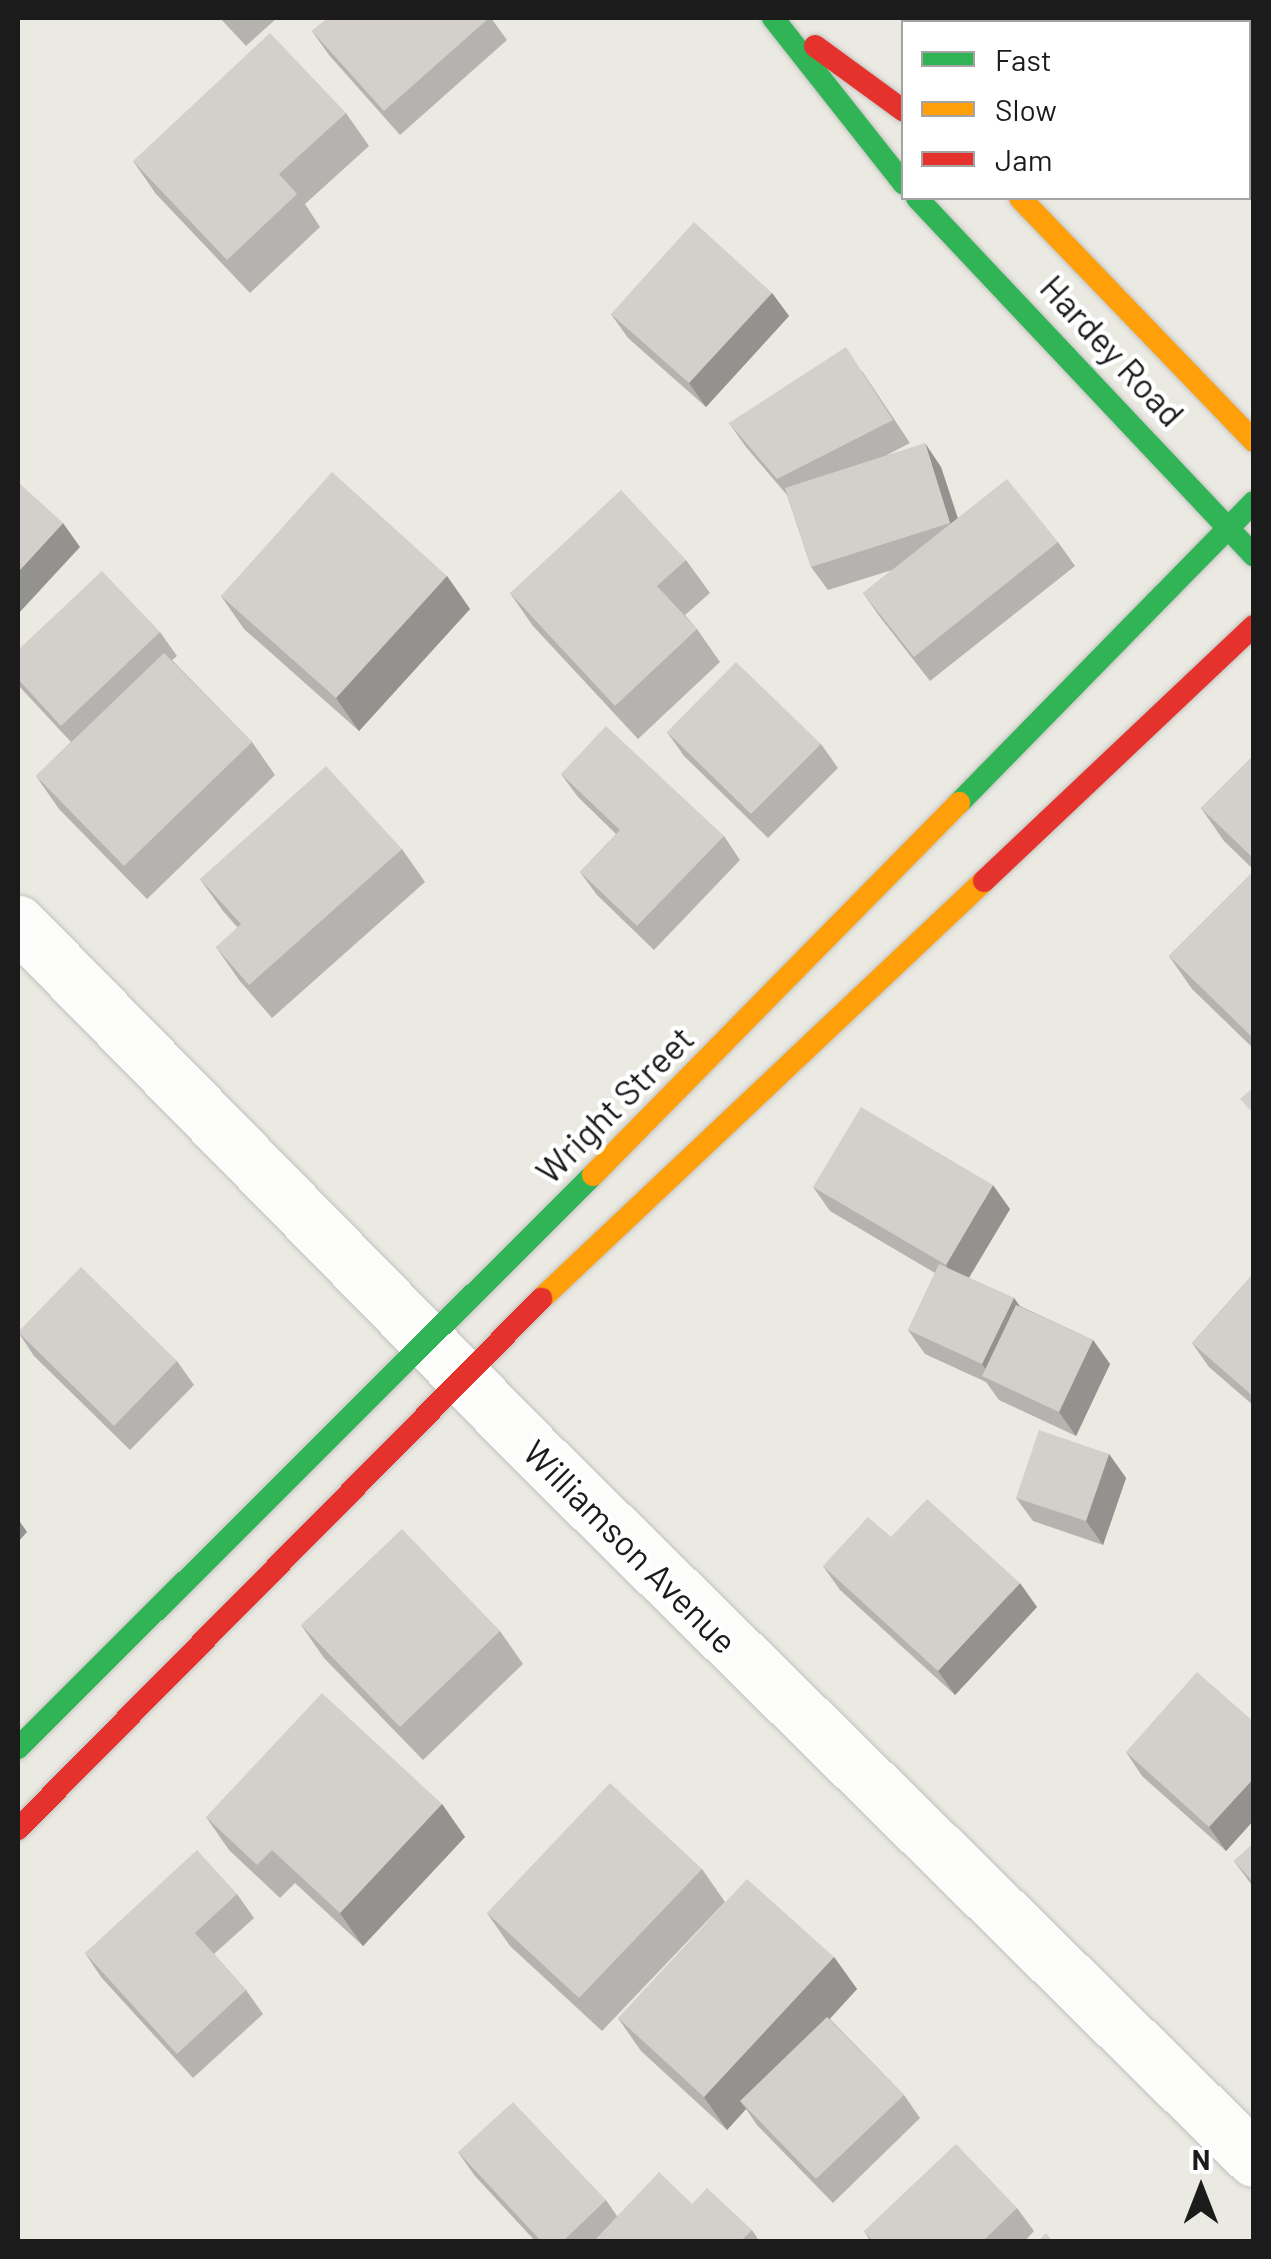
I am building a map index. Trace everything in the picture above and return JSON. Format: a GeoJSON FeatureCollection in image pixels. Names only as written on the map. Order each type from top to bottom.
{"type":"FeatureCollection","features":[{"type":"Feature","properties":{"kind":"street"},"geometry":{"type":"LineString","coordinates":[[775,18],[901,108]]}},
{"type":"Feature","properties":{"kind":"street"},"geometry":{"type":"LineString","coordinates":[[775,18],[901,180]]}},
{"type":"Feature","properties":{"kind":"street","name":"Hardey Road"},"geometry":{"type":"LineString","coordinates":[[919,200],[1254,554]]}},
{"type":"Feature","properties":{"kind":"street","name":"Hardey Road"},"geometry":{"type":"LineString","coordinates":[[1022,200],[1254,441]]}},
{"type":"Feature","properties":{"kind":"street","name":"Wright Street"},"geometry":{"type":"LineString","coordinates":[[18,1829],[444,1360],[1254,502]]}},
{"type":"Feature","properties":{"kind":"street","name":"Wright Street"},"geometry":{"type":"LineString","coordinates":[[18,1748],[1254,626]]}},
{"type":"Feature","properties":{"kind":"street","name":"Williamson Avenue"},"geometry":{"type":"LineString","coordinates":[[18,924],[444,1360],[1254,2159]]}},
{"type":"Feature","properties":{"kind":"building"},"geometry":{"type":"Polygon","coordinates":[[[328,18],[489,18],[384,111],[312,31],[328,18]]]}},
{"type":"Feature","properties":{"kind":"building"},"geometry":{"type":"Polygon","coordinates":[[[992,18],[1146,18],[1144,20],[992,18]]]}},
{"type":"Feature","properties":{"kind":"building"},"geometry":{"type":"Polygon","coordinates":[[[270,33],[346,113],[279,174],[297,194],[227,260],[133,161],[270,33]]]}},
{"type":"Feature","properties":{"kind":"building"},"geometry":{"type":"Polygon","coordinates":[[[694,222],[772,293],[689,383],[611,314],[694,222]]]}},
{"type":"Feature","properties":{"kind":"building"},"geometry":{"type":"Polygon","coordinates":[[[846,347],[893,420],[777,479],[729,423],[846,347]]]}},
{"type":"Feature","properties":{"kind":"building"},"geometry":{"type":"Polygon","coordinates":[[[925,443],[950,523],[811,567],[785,488],[925,443]]]}},
{"type":"Feature","properties":{"kind":"building"},"geometry":{"type":"Polygon","coordinates":[[[332,472],[447,576],[336,698],[221,596],[332,472]]]}},
{"type":"Feature","properties":{"kind":"building"},"geometry":{"type":"Polygon","coordinates":[[[1007,479],[1058,542],[914,657],[863,593],[1007,479]]]}},
{"type":"Feature","properties":{"kind":"building"},"geometry":{"type":"Polygon","coordinates":[[[18,482],[63,523],[18,572],[18,482]]]}},
{"type":"Feature","properties":{"kind":"building"},"geometry":{"type":"Polygon","coordinates":[[[621,490],[686,560],[657,586],[697,629],[615,706],[510,593],[621,490]]]}},
{"type":"Feature","properties":{"kind":"building"},"geometry":{"type":"Polygon","coordinates":[[[102,571],[160,632],[61,726],[18,679],[18,650],[102,571]]]}},
{"type":"Feature","properties":{"kind":"building"},"geometry":{"type":"Polygon","coordinates":[[[164,653],[252,742],[124,866],[36,776],[164,653]]]}},
{"type":"Feature","properties":{"kind":"building"},"geometry":{"type":"Polygon","coordinates":[[[736,662],[821,744],[751,814],[667,732],[736,662]]]}},
{"type":"Feature","properties":{"kind":"building"},"geometry":{"type":"Polygon","coordinates":[[[606,726],[724,836],[637,926],[580,872],[620,830],[561,774],[606,726]]]}},
{"type":"Feature","properties":{"kind":"building"},"geometry":{"type":"Polygon","coordinates":[[[1254,755],[1254,859],[1201,808],[1254,755]]]}},
{"type":"Feature","properties":{"kind":"building"},"geometry":{"type":"Polygon","coordinates":[[[326,766],[402,849],[249,985],[216,947],[241,924],[200,879],[326,766]]]}},
{"type":"Feature","properties":{"kind":"building"},"geometry":{"type":"Polygon","coordinates":[[[1254,871],[1254,1036],[1252,1037],[1169,956],[1254,871]]]}},
{"type":"Feature","properties":{"kind":"building"},"geometry":{"type":"Polygon","coordinates":[[[1254,1087],[1254,1114],[1240,1099],[1254,1087]]]}},
{"type":"Feature","properties":{"kind":"building"},"geometry":{"type":"Polygon","coordinates":[[[861,1107],[993,1185],[946,1265],[813,1187],[861,1107]]]}},
{"type":"Feature","properties":{"kind":"building"},"geometry":{"type":"Polygon","coordinates":[[[939,1264],[1014,1298],[982,1364],[908,1330],[939,1264]]]}},
{"type":"Feature","properties":{"kind":"building"},"geometry":{"type":"Polygon","coordinates":[[[81,1267],[177,1361],[114,1426],[18,1332],[81,1267]]]}},
{"type":"Feature","properties":{"kind":"building"},"geometry":{"type":"Polygon","coordinates":[[[1254,1273],[1254,1397],[1192,1343],[1254,1273]]]}},
{"type":"Feature","properties":{"kind":"building"},"geometry":{"type":"Polygon","coordinates":[[[1016,1305],[1093,1340],[1059,1412],[982,1376],[1016,1305]]]}},
{"type":"Feature","properties":{"kind":"building"},"geometry":{"type":"Polygon","coordinates":[[[1039,1430],[1109,1454],[1086,1521],[1016,1498],[1039,1430]]]}},
{"type":"Feature","properties":{"kind":"building"},"geometry":{"type":"Polygon","coordinates":[[[927,1499],[1020,1583],[938,1671],[823,1566],[868,1517],[891,1537],[927,1499]]]}},
{"type":"Feature","properties":{"kind":"building"},"geometry":{"type":"Polygon","coordinates":[[[402,1529],[500,1631],[400,1727],[301,1625],[402,1529]]]}},
{"type":"Feature","properties":{"kind":"building"},"geometry":{"type":"Polygon","coordinates":[[[1197,1672],[1254,1722],[1254,1778],[1209,1827],[1126,1752],[1197,1672]]]}},
{"type":"Feature","properties":{"kind":"building"},"geometry":{"type":"Polygon","coordinates":[[[322,1693],[442,1804],[340,1913],[272,1850],[257,1865],[206,1817],[322,1693]]]}},
{"type":"Feature","properties":{"kind":"building"},"geometry":{"type":"Polygon","coordinates":[[[610,1783],[702,1869],[579,1998],[487,1913],[610,1783]]]}},
{"type":"Feature","properties":{"kind":"building"},"geometry":{"type":"Polygon","coordinates":[[[1254,1843],[1254,1883],[1234,1861],[1254,1843]]]}},
{"type":"Feature","properties":{"kind":"building"},"geometry":{"type":"Polygon","coordinates":[[[197,1850],[237,1894],[195,1933],[246,1990],[177,2054],[85,1953],[197,1850]]]}},
{"type":"Feature","properties":{"kind":"building"},"geometry":{"type":"Polygon","coordinates":[[[747,1879],[834,1957],[704,2097],[618,2018],[747,1879]]]}},
{"type":"Feature","properties":{"kind":"building"},"geometry":{"type":"Polygon","coordinates":[[[827,2017],[904,2095],[816,2179],[740,2101],[827,2017]]]}},
{"type":"Feature","properties":{"kind":"building"},"geometry":{"type":"Polygon","coordinates":[[[513,2102],[606,2200],[562,2242],[542,2242],[458,2152],[513,2102]]]}},
{"type":"Feature","properties":{"kind":"building"},"geometry":{"type":"Polygon","coordinates":[[[956,2144],[1017,2208],[982,2242],[874,2242],[864,2231],[956,2144]]]}},
{"type":"Feature","properties":{"kind":"building"},"geometry":{"type":"Polygon","coordinates":[[[659,2172],[692,2204],[707,2188],[752,2230],[740,2242],[593,2242],[659,2172]]]}},
{"type":"Feature","properties":{"kind":"building"},"geometry":{"type":"Polygon","coordinates":[[[1046,2233],[1053,2242],[1037,2242],[1046,2233]]]}},
{"type":"Feature","properties":{"kind":"traffic: fast"},"geometry":{"type":"LineString","coordinates":[[773,18],[901,180]]}},
{"type":"Feature","properties":{"kind":"traffic: fast"},"geometry":{"type":"LineString","coordinates":[[919,200],[1254,555]]}},
{"type":"Feature","properties":{"kind":"traffic: fast"},"geometry":{"type":"LineString","coordinates":[[959,803],[1254,502]]}},
{"type":"Feature","properties":{"kind":"traffic: fast"},"geometry":{"type":"LineString","coordinates":[[18,1748],[593,1175]]}},
{"type":"Feature","properties":{"kind":"traffic: slow"},"geometry":{"type":"LineString","coordinates":[[1022,200],[1254,441]]}},
{"type":"Feature","properties":{"kind":"traffic: slow"},"geometry":{"type":"LineString","coordinates":[[593,1175],[959,803]]}},
{"type":"Feature","properties":{"kind":"traffic: slow"},"geometry":{"type":"LineString","coordinates":[[541,1299],[984,881]]}},
{"type":"Feature","properties":{"kind":"traffic: jam"},"geometry":{"type":"LineString","coordinates":[[815,46],[901,109]]}},
{"type":"Feature","properties":{"kind":"traffic: jam"},"geometry":{"type":"LineString","coordinates":[[984,881],[1254,626]]}},
{"type":"Feature","properties":{"kind":"traffic: jam"},"geometry":{"type":"LineString","coordinates":[[18,1829],[541,1299]]}}]}
